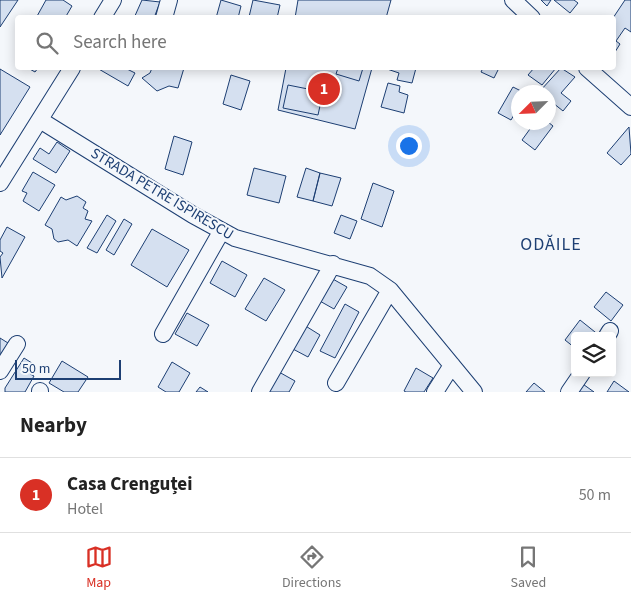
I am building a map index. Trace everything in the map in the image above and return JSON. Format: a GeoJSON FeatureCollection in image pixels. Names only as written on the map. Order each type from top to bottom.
{"type":"FeatureCollection","features":[{"type":"Feature","properties":{"kind":"street"},"geometry":{"type":"LineString","coordinates":[[104,15],[113,0]]}},
{"type":"Feature","properties":{"kind":"street"},"geometry":{"type":"LineString","coordinates":[[165,15],[168,0]]}},
{"type":"Feature","properties":{"kind":"street"},"geometry":{"type":"LineString","coordinates":[[513,0],[529,15]]}},
{"type":"Feature","properties":{"kind":"street"},"geometry":{"type":"LineString","coordinates":[[0,184],[71,70]]}},
{"type":"Feature","properties":{"kind":"street"},"geometry":{"type":"LineString","coordinates":[[589,70],[631,107]]}},
{"type":"Feature","properties":{"kind":"street","name":"STRADA PETRE ISPIRESCU"},"geometry":{"type":"LineString","coordinates":[[40,120],[221,232],[235,238],[333,264],[370,276],[390,290],[474,392]]}},
{"type":"Feature","properties":{"kind":"street"},"geometry":{"type":"LineString","coordinates":[[163,334],[221,232]]}},
{"type":"Feature","properties":{"kind":"street"},"geometry":{"type":"LineString","coordinates":[[260,392],[333,264]]}},
{"type":"Feature","properties":{"kind":"street"},"geometry":{"type":"LineString","coordinates":[[336,383],[390,290]]}},
{"type":"Feature","properties":{"kind":"street"},"geometry":{"type":"LineString","coordinates":[[0,371],[17,344]]}},
{"type":"Feature","properties":{"kind":"street"},"geometry":{"type":"LineString","coordinates":[[435,392],[452,366]]}},
{"type":"Feature","properties":{"kind":"street"},"geometry":{"type":"LineString","coordinates":[[569,392],[579,377]]}},
{"type":"Feature","properties":{"kind":"building"},"geometry":{"type":"Polygon","coordinates":[[[0,0],[18,0],[0,27],[0,0]]]}},
{"type":"Feature","properties":{"kind":"building"},"geometry":{"type":"Polygon","coordinates":[[[46,0],[63,0],[72,6],[67,15],[38,15],[46,0]]]}},
{"type":"Feature","properties":{"kind":"building"},"geometry":{"type":"Polygon","coordinates":[[[142,0],[160,2],[155,15],[135,15],[142,0]]]}},
{"type":"Feature","properties":{"kind":"building"},"geometry":{"type":"Polygon","coordinates":[[[221,0],[241,6],[239,15],[217,15],[221,0]]]}},
{"type":"Feature","properties":{"kind":"building"},"geometry":{"type":"Polygon","coordinates":[[[253,0],[280,5],[278,15],[249,15],[253,0]]]}},
{"type":"Feature","properties":{"kind":"building"},"geometry":{"type":"Polygon","coordinates":[[[298,0],[391,0],[387,15],[296,15],[298,0]]]}},
{"type":"Feature","properties":{"kind":"building"},"geometry":{"type":"Polygon","coordinates":[[[541,0],[551,0],[547,6],[541,0]]]}},
{"type":"Feature","properties":{"kind":"building"},"geometry":{"type":"Polygon","coordinates":[[[554,0],[574,0],[578,3],[570,13],[554,0]]]}},
{"type":"Feature","properties":{"kind":"building"},"geometry":{"type":"Polygon","coordinates":[[[625,0],[631,0],[631,32],[625,28],[616,41],[616,15],[625,0]]]}},
{"type":"Feature","properties":{"kind":"building"},"geometry":{"type":"Polygon","coordinates":[[[616,41],[620,44],[616,50],[616,41]]]}},
{"type":"Feature","properties":{"kind":"building"},"geometry":{"type":"Polygon","coordinates":[[[0,69],[30,87],[0,135],[0,69]]]}},
{"type":"Feature","properties":{"kind":"building"},"geometry":{"type":"Polygon","coordinates":[[[100,70],[129,70],[135,73],[128,86],[100,70]]]}},
{"type":"Feature","properties":{"kind":"building"},"geometry":{"type":"Polygon","coordinates":[[[151,70],[183,70],[178,88],[169,86],[157,91],[142,78],[151,70]]]}},
{"type":"Feature","properties":{"kind":"building"},"geometry":{"type":"Polygon","coordinates":[[[286,70],[371,70],[355,129],[278,110],[286,70]]]}},
{"type":"Feature","properties":{"kind":"building"},"geometry":{"type":"Polygon","coordinates":[[[337,70],[362,70],[359,81],[336,74],[337,70]]]}},
{"type":"Feature","properties":{"kind":"building"},"geometry":{"type":"Polygon","coordinates":[[[390,70],[415,70],[412,83],[397,80],[399,73],[390,70]]]}},
{"type":"Feature","properties":{"kind":"building"},"geometry":{"type":"Polygon","coordinates":[[[482,70],[498,70],[494,78],[481,72],[482,70]]]}},
{"type":"Feature","properties":{"kind":"building"},"geometry":{"type":"Polygon","coordinates":[[[532,70],[554,70],[542,85],[528,75],[532,70]]]}},
{"type":"Feature","properties":{"kind":"building"},"geometry":{"type":"Polygon","coordinates":[[[559,70],[564,70],[575,77],[561,93],[571,101],[563,111],[556,105],[556,85],[545,85],[559,70]]]}},
{"type":"Feature","properties":{"kind":"building"},"geometry":{"type":"Polygon","coordinates":[[[231,75],[250,81],[241,110],[223,104],[231,75]]]}},
{"type":"Feature","properties":{"kind":"building"},"geometry":{"type":"Polygon","coordinates":[[[388,83],[400,86],[399,92],[408,95],[404,113],[381,107],[388,83]]]}},
{"type":"Feature","properties":{"kind":"building"},"geometry":{"type":"Polygon","coordinates":[[[288,85],[323,92],[318,115],[283,108],[288,85]]]}},
{"type":"Feature","properties":{"kind":"building"},"geometry":{"type":"Polygon","coordinates":[[[511,90],[511,120],[498,113],[511,90]]]}},
{"type":"Feature","properties":{"kind":"building"},"geometry":{"type":"Polygon","coordinates":[[[629,127],[631,154],[621,165],[607,153],[629,127]]]}},
{"type":"Feature","properties":{"kind":"building"},"geometry":{"type":"Polygon","coordinates":[[[529,130],[550,130],[535,150],[522,140],[529,130]]]}},
{"type":"Feature","properties":{"kind":"building"},"geometry":{"type":"Polygon","coordinates":[[[174,136],[192,142],[183,175],[165,169],[174,136]]]}},
{"type":"Feature","properties":{"kind":"building"},"geometry":{"type":"Polygon","coordinates":[[[57,142],[70,151],[56,173],[33,159],[40,148],[49,154],[57,142]]]}},
{"type":"Feature","properties":{"kind":"building"},"geometry":{"type":"Polygon","coordinates":[[[254,168],[286,176],[279,203],[247,195],[254,168]]]}},
{"type":"Feature","properties":{"kind":"building"},"geometry":{"type":"Polygon","coordinates":[[[306,168],[320,173],[313,201],[297,197],[306,168]]]}},
{"type":"Feature","properties":{"kind":"building"},"geometry":{"type":"Polygon","coordinates":[[[33,172],[55,185],[39,211],[23,201],[27,193],[22,191],[33,172]]]}},
{"type":"Feature","properties":{"kind":"building"},"geometry":{"type":"Polygon","coordinates":[[[320,173],[341,178],[332,206],[313,201],[320,173]]]}},
{"type":"Feature","properties":{"kind":"building"},"geometry":{"type":"Polygon","coordinates":[[[373,183],[394,191],[382,227],[361,219],[373,183]]]}},
{"type":"Feature","properties":{"kind":"building"},"geometry":{"type":"Polygon","coordinates":[[[77,196],[86,202],[83,208],[88,211],[85,219],[92,221],[77,246],[68,240],[58,242],[54,239],[52,229],[45,225],[61,197],[66,200],[77,196]]]}},
{"type":"Feature","properties":{"kind":"building"},"geometry":{"type":"Polygon","coordinates":[[[107,215],[116,221],[97,253],[87,248],[107,215]]]}},
{"type":"Feature","properties":{"kind":"building"},"geometry":{"type":"Polygon","coordinates":[[[341,215],[357,221],[350,239],[334,233],[341,215]]]}},
{"type":"Feature","properties":{"kind":"building"},"geometry":{"type":"Polygon","coordinates":[[[124,219],[132,224],[114,255],[106,250],[124,219]]]}},
{"type":"Feature","properties":{"kind":"building"},"geometry":{"type":"Polygon","coordinates":[[[7,227],[25,237],[2,278],[0,257],[3,253],[0,251],[0,240],[7,227]]]}},
{"type":"Feature","properties":{"kind":"building"},"geometry":{"type":"Polygon","coordinates":[[[152,229],[189,250],[167,287],[131,265],[152,229]]]}},
{"type":"Feature","properties":{"kind":"building"},"geometry":{"type":"Polygon","coordinates":[[[222,261],[247,275],[235,297],[210,283],[222,261]]]}},
{"type":"Feature","properties":{"kind":"building"},"geometry":{"type":"Polygon","coordinates":[[[264,278],[285,290],[266,321],[245,309],[264,278]]]}},
{"type":"Feature","properties":{"kind":"building"},"geometry":{"type":"Polygon","coordinates":[[[331,278],[347,287],[334,309],[318,300],[331,278]]]}},
{"type":"Feature","properties":{"kind":"building"},"geometry":{"type":"Polygon","coordinates":[[[606,292],[623,305],[611,321],[594,307],[606,292]]]}},
{"type":"Feature","properties":{"kind":"building"},"geometry":{"type":"Polygon","coordinates":[[[345,304],[359,312],[335,358],[320,351],[345,304]]]}},
{"type":"Feature","properties":{"kind":"building"},"geometry":{"type":"Polygon","coordinates":[[[187,313],[209,325],[197,346],[175,334],[187,313]]]}},
{"type":"Feature","properties":{"kind":"building"},"geometry":{"type":"Polygon","coordinates":[[[580,320],[595,332],[571,332],[580,320]]]}},
{"type":"Feature","properties":{"kind":"building"},"geometry":{"type":"Polygon","coordinates":[[[304,325],[320,335],[308,357],[291,348],[304,325]]]}},
{"type":"Feature","properties":{"kind":"building"},"geometry":{"type":"Polygon","coordinates":[[[571,332],[571,345],[565,340],[571,332]]]}},
{"type":"Feature","properties":{"kind":"building"},"geometry":{"type":"Polygon","coordinates":[[[0,338],[8,343],[0,359],[0,338]]]}},
{"type":"Feature","properties":{"kind":"building"},"geometry":{"type":"Polygon","coordinates":[[[24,358],[35,365],[30,374],[34,376],[25,392],[5,392],[5,388],[24,358]]]}},
{"type":"Feature","properties":{"kind":"building"},"geometry":{"type":"Polygon","coordinates":[[[62,361],[88,377],[78,392],[64,392],[49,383],[62,361]]]}},
{"type":"Feature","properties":{"kind":"building"},"geometry":{"type":"Polygon","coordinates":[[[172,362],[190,373],[179,392],[166,392],[158,387],[172,362]]]}},
{"type":"Feature","properties":{"kind":"building"},"geometry":{"type":"Polygon","coordinates":[[[416,368],[433,378],[424,392],[406,392],[404,391],[416,368]]]}},
{"type":"Feature","properties":{"kind":"building"},"geometry":{"type":"Polygon","coordinates":[[[279,372],[295,381],[289,392],[268,392],[279,372]]]}},
{"type":"Feature","properties":{"kind":"building"},"geometry":{"type":"Polygon","coordinates":[[[614,381],[629,392],[607,392],[614,381]]]}},
{"type":"Feature","properties":{"kind":"building"},"geometry":{"type":"Polygon","coordinates":[[[580,382],[594,392],[572,392],[580,382]]]}},
{"type":"Feature","properties":{"kind":"building"},"geometry":{"type":"Polygon","coordinates":[[[534,383],[545,392],[526,392],[534,383]]]}},
{"type":"Feature","properties":{"kind":"building"},"geometry":{"type":"Polygon","coordinates":[[[200,387],[208,392],[196,392],[200,387]]]}},
{"type":"Feature","properties":{"kind":"place","name":"Casa Crenguței"},"geometry":{"type":"Point","coordinates":[324,89]}},
{"type":"Feature","properties":{"kind":"district","name":"ODĂILE"},"geometry":{"type":"Point","coordinates":[551,244]}}]}
